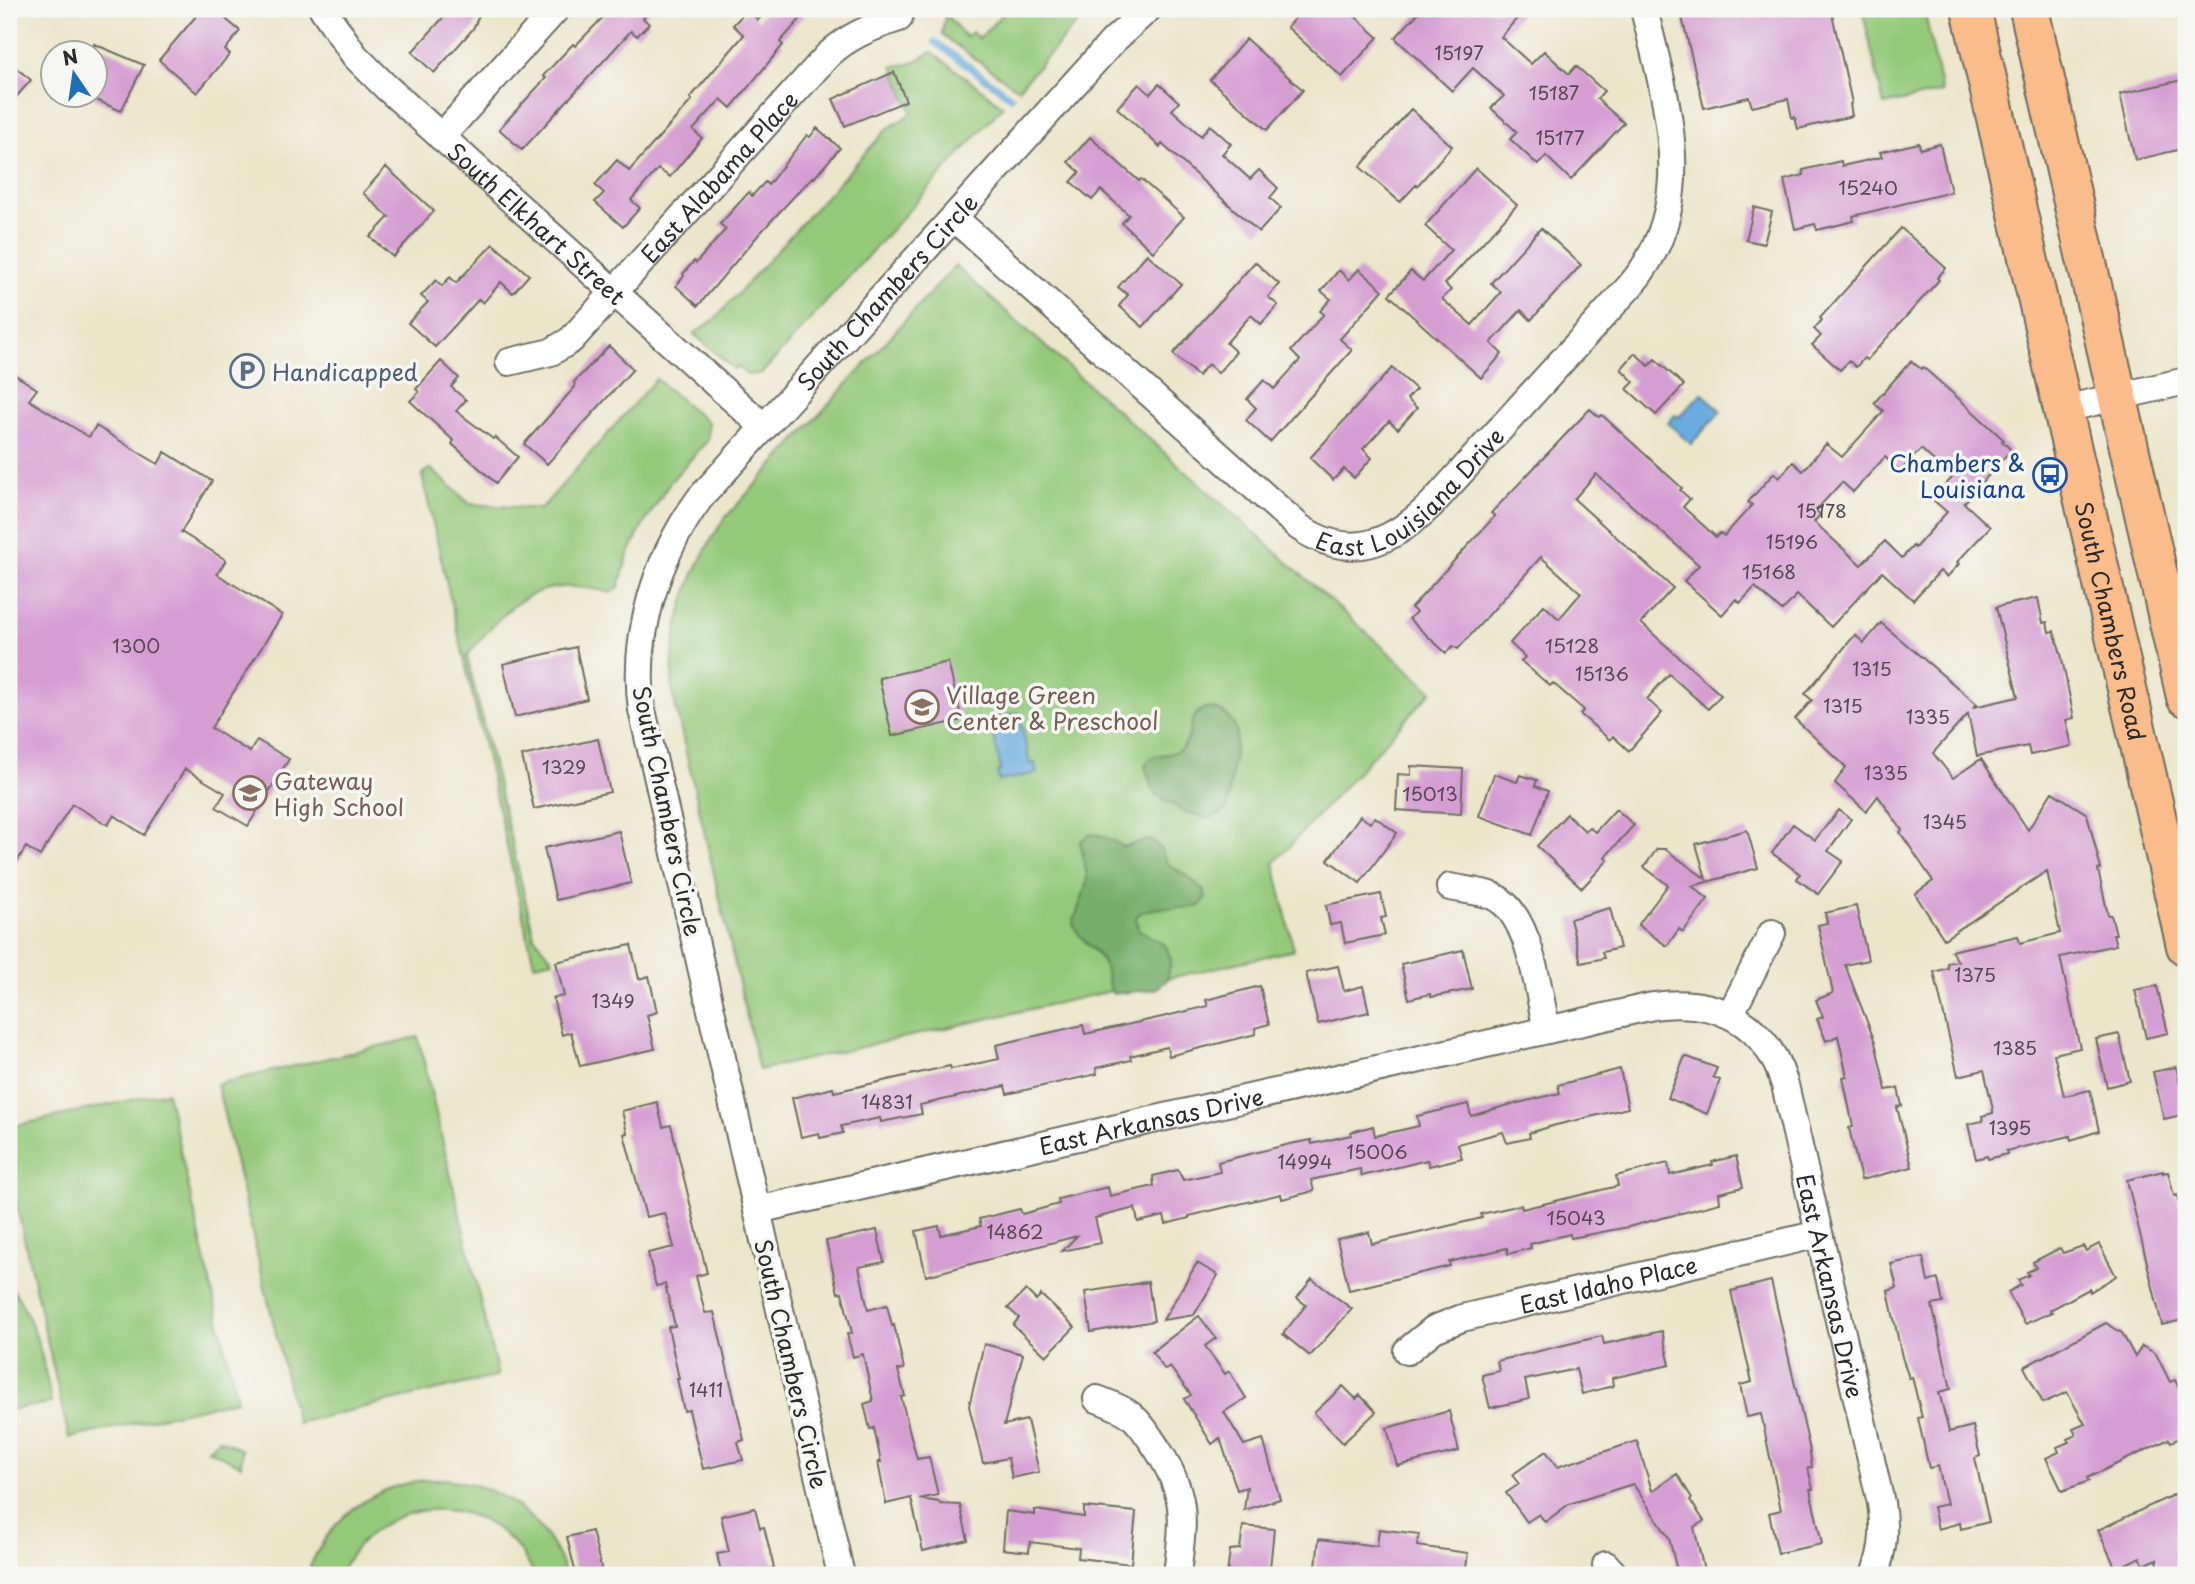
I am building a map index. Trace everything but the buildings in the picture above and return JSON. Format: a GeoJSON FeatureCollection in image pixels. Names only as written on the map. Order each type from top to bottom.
{"type":"FeatureCollection","features":[{"type":"Feature","properties":{"kind":"main road","name":"South Chambers Road"},"geometry":{"type":"LineString","coordinates":[[1971,9],[2186,946]]}},
{"type":"Feature","properties":{"kind":"main road"},"geometry":{"type":"LineString","coordinates":[[2029,9],[2186,697]]}},
{"type":"Feature","properties":{"kind":"street","name":"South Elkhart Street"},"geometry":{"type":"LineString","coordinates":[[323,9],[340,36],[363,64],[440,137],[764,427]]}},
{"type":"Feature","properties":{"kind":"street"},"geometry":{"type":"LineString","coordinates":[[440,137],[556,9]]}},
{"type":"Feature","properties":{"kind":"street","name":"South Chambers Circle"},"geometry":{"type":"LineString","coordinates":[[841,1575],[645,721],[639,678],[650,601],[672,543],[700,498],[1113,41],[1148,9]]}},
{"type":"Feature","properties":{"kind":"street","name":"East Louisiana Drive"},"geometry":{"type":"LineString","coordinates":[[954,218],[1299,527],[1338,545],[1374,543],[1403,530],[1431,505],[1630,286],[1649,260],[1661,233],[1669,204],[1674,158],[1669,118],[1644,9]]}},
{"type":"Feature","properties":{"kind":"street","name":"East Alabama Place"},"geometry":{"type":"LineString","coordinates":[[509,362],[551,352],[579,333],[827,56],[860,31],[899,18]]}},
{"type":"Feature","properties":{"kind":"street"},"geometry":{"type":"LineString","coordinates":[[2064,409],[2186,381]]}},
{"type":"Feature","properties":{"kind":"street"},"geometry":{"type":"LineString","coordinates":[[1450,887],[1493,896],[1513,914],[1527,943],[1547,1030]]}},
{"type":"Feature","properties":{"kind":"street"},"geometry":{"type":"LineString","coordinates":[[1730,1015],[1772,933]]}},
{"type":"Feature","properties":{"kind":"street","name":"East Arkansas Drive"},"geometry":{"type":"LineString","coordinates":[[757,1210],[1547,1030],[1676,1003],[1702,1005],[1730,1015],[1760,1038],[1780,1070],[1884,1524],[1882,1552],[1874,1575]]}},
{"type":"Feature","properties":{"kind":"street","name":"East Idaho Place"},"geometry":{"type":"LineString","coordinates":[[1407,1351],[1434,1328],[1462,1318],[1819,1234]]}},
{"type":"Feature","properties":{"kind":"street"},"geometry":{"type":"LineString","coordinates":[[1097,1399],[1124,1409],[1133,1416],[1175,1479],[1183,1515],[1177,1575]]}},
{"type":"Feature","properties":{"kind":"green space"},"geometry":{"type":"Polygon","coordinates":[[[1007,9],[1090,9],[1018,89],[942,35],[945,14],[966,37],[972,32],[979,39],[1007,9]]]}},
{"type":"Feature","properties":{"kind":"green space"},"geometry":{"type":"Polygon","coordinates":[[[1862,9],[1924,9],[1942,92],[1884,105],[1862,9]]]}},
{"type":"Feature","properties":{"kind":"green space"},"geometry":{"type":"Polygon","coordinates":[[[932,52],[1003,106],[762,373],[747,375],[738,367],[734,369],[694,334],[715,319],[887,129],[912,113],[893,66],[910,64],[932,52]]]}},
{"type":"Feature","properties":{"kind":"green space"},"geometry":{"type":"Polygon","coordinates":[[[955,266],[1432,691],[1274,863],[1294,950],[759,1070],[673,695],[672,671],[678,625],[691,580],[725,518],[955,266]]]}},
{"type":"Feature","properties":{"kind":"green space"},"geometry":{"type":"Polygon","coordinates":[[[656,379],[708,423],[708,440],[671,481],[642,527],[628,555],[619,587],[611,593],[564,587],[528,596],[498,620],[467,656],[534,936],[553,960],[534,964],[422,475],[430,468],[470,504],[541,509],[656,379]]]}},
{"type":"Feature","properties":{"kind":"green space"},"geometry":{"type":"Polygon","coordinates":[[[1205,708],[1226,714],[1237,733],[1227,808],[1220,815],[1206,818],[1183,811],[1154,793],[1145,766],[1152,758],[1174,752],[1184,746],[1194,717],[1205,708]]]}},
{"type":"Feature","properties":{"kind":"green space"},"geometry":{"type":"Polygon","coordinates":[[[1090,834],[1107,838],[1123,847],[1149,840],[1155,843],[1161,849],[1166,862],[1203,890],[1206,897],[1200,906],[1148,910],[1136,917],[1138,929],[1166,946],[1171,960],[1167,980],[1156,989],[1113,994],[1102,961],[1073,924],[1087,876],[1080,842],[1090,834]]]}},
{"type":"Feature","properties":{"kind":"green space"},"geometry":{"type":"Polygon","coordinates":[[[418,1037],[498,1376],[297,1423],[217,1084],[418,1037]]]}},
{"type":"Feature","properties":{"kind":"green space"},"geometry":{"type":"Polygon","coordinates":[[[167,1092],[237,1400],[69,1438],[9,1171],[9,1127],[167,1092]]]}},
{"type":"Feature","properties":{"kind":"green space"},"geometry":{"type":"Polygon","coordinates":[[[9,1283],[32,1325],[51,1403],[9,1410],[9,1283]]]}},
{"type":"Feature","properties":{"kind":"green space"},"geometry":{"type":"Polygon","coordinates":[[[219,1439],[242,1450],[241,1465],[208,1450],[219,1439]]]}},
{"type":"Feature","properties":{"kind":"green space"},"geometry":{"type":"Polygon","coordinates":[[[435,1479],[479,1486],[516,1506],[532,1519],[546,1536],[566,1575],[534,1575],[516,1546],[493,1526],[465,1514],[437,1510],[408,1514],[381,1526],[358,1547],[340,1575],[307,1575],[327,1537],[356,1507],[392,1488],[435,1479]]]}},
{"type":"Feature","properties":{"kind":"water"},"geometry":{"type":"Polygon","coordinates":[[[1702,393],[1721,411],[1691,444],[1668,423],[1675,415],[1679,417],[1702,393]]]}},
{"type":"Feature","properties":{"kind":"water"},"geometry":{"type":"Polygon","coordinates":[[[1019,713],[1030,764],[1035,763],[1037,773],[999,781],[997,772],[1001,770],[990,719],[1019,713]]]}},
{"type":"Feature","properties":{"kind":"waterway"},"geometry":{"type":"LineString","coordinates":[[935,42],[1011,97]]}},
{"type":"Feature","properties":{"kind":"place","name":"Handicapped"},"geometry":{"type":"Point","coordinates":[247,371]}},
{"type":"Feature","properties":{"kind":"place","name":"Chambers & Louisiana"},"geometry":{"type":"Point","coordinates":[2050,475]}},
{"type":"Feature","properties":{"kind":"place","name":"Village Green Center & Preschool"},"geometry":{"type":"Point","coordinates":[922,707]}},
{"type":"Feature","properties":{"kind":"place","name":"Gateway High School"},"geometry":{"type":"Point","coordinates":[250,793]}}]}
